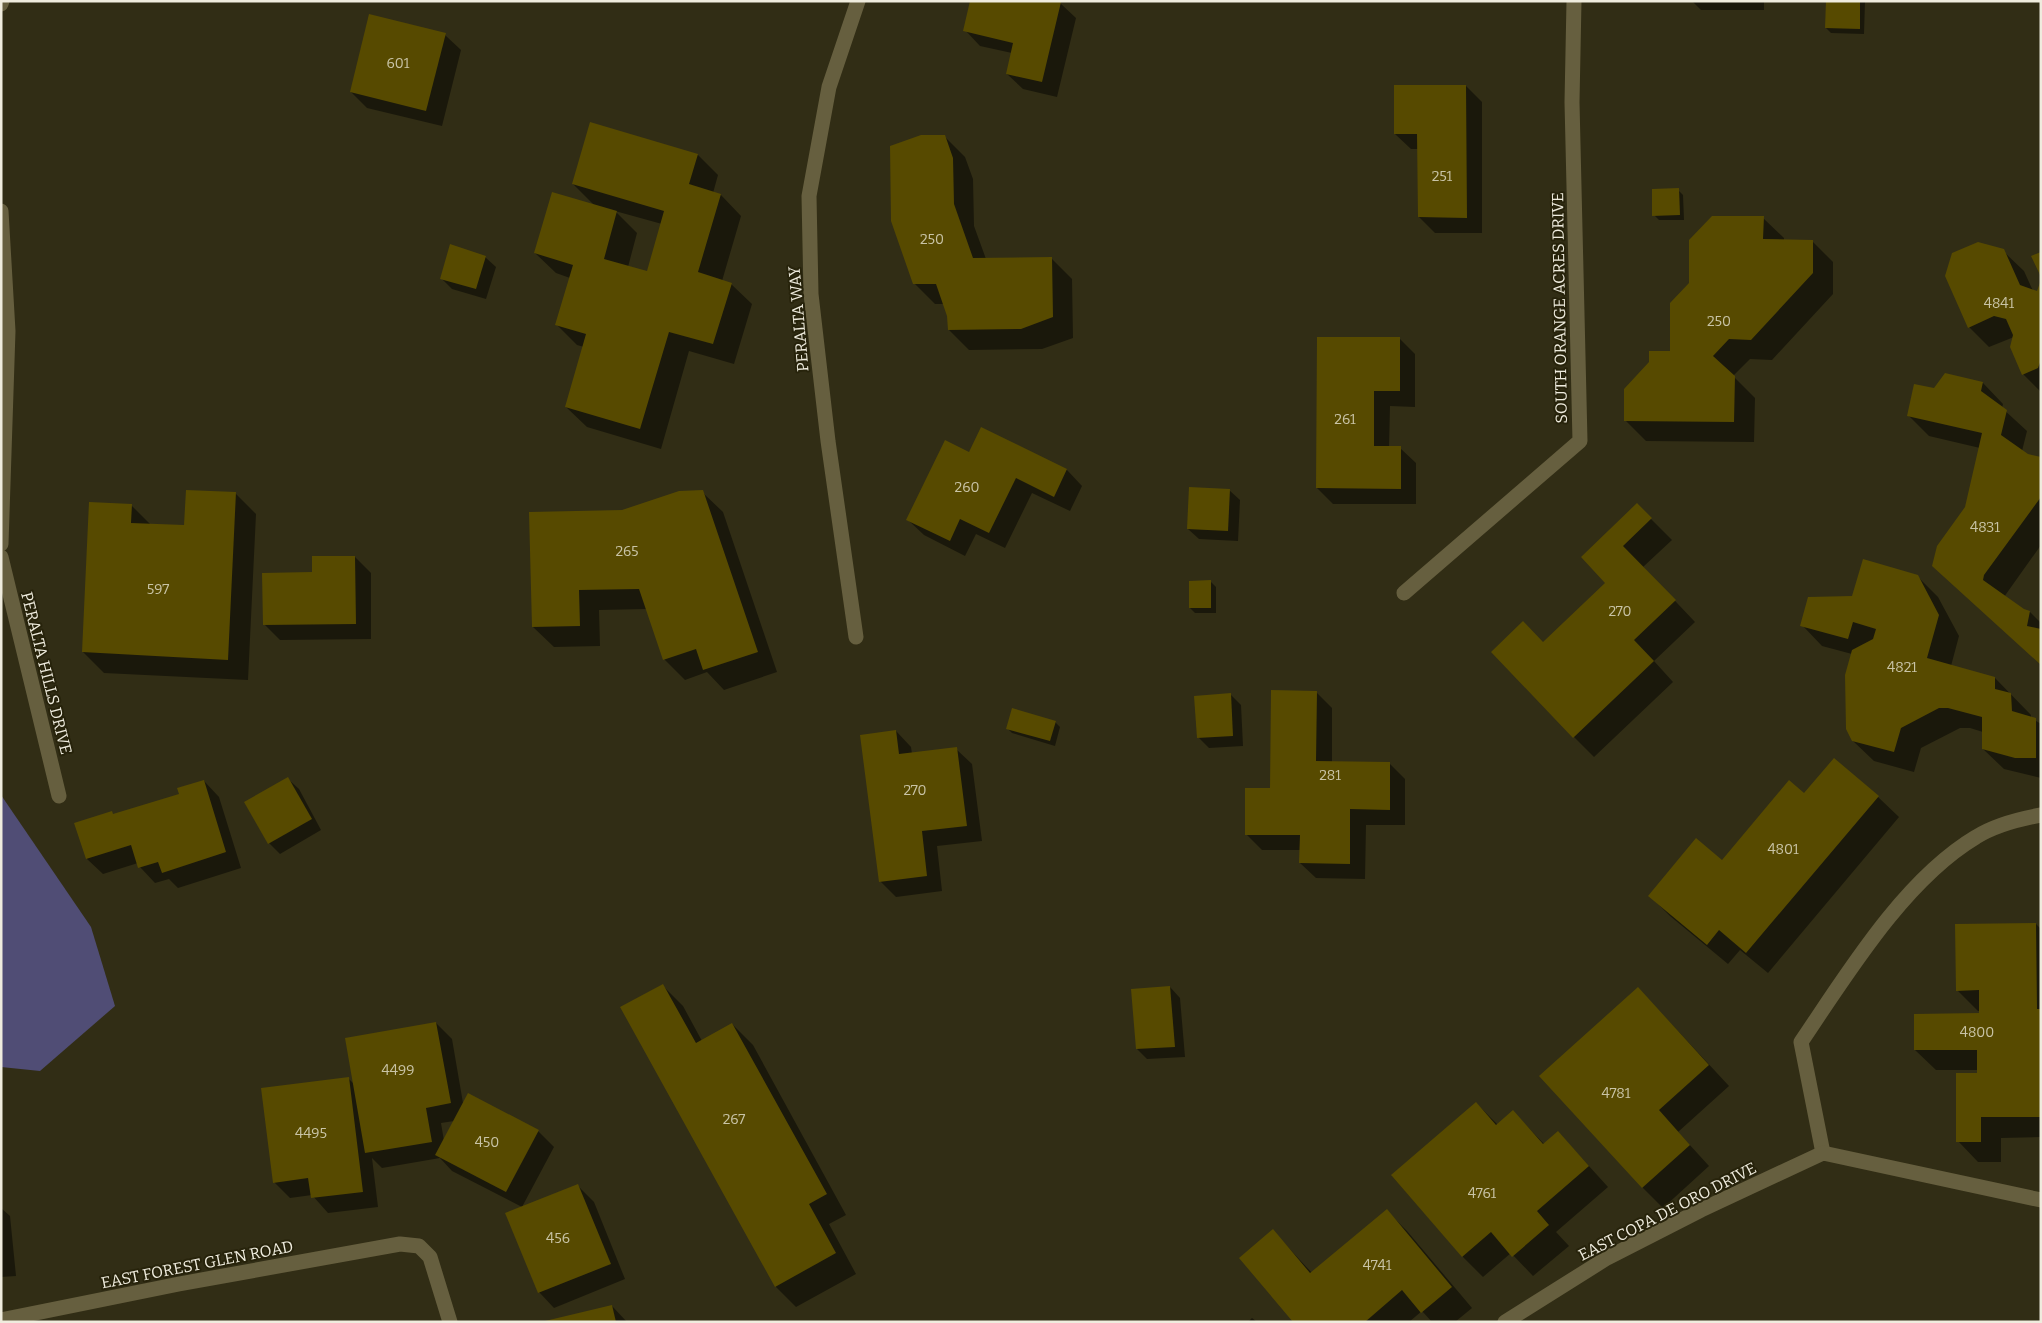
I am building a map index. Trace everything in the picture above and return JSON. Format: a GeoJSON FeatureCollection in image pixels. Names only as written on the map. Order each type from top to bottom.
{"type":"FeatureCollection","features":[{"type":"Feature","properties":{"kind":"street","name":"PERALTA WAY"},"geometry":{"type":"LineString","coordinates":[[856,637],[828,441],[812,294],[809,196],[829,87],[858,1]]}},
{"type":"Feature","properties":{"kind":"street","name":"SOUTH ORANGE ACRES DRIVE"},"geometry":{"type":"LineString","coordinates":[[1404,593],[1580,441],[1572,112],[1574,1]]}},
{"type":"Feature","properties":{"kind":"street"},"geometry":{"type":"LineString","coordinates":[[1,211],[8,331],[1,544]]}},
{"type":"Feature","properties":{"kind":"street","name":"PERALTA HILLS DRIVE"},"geometry":{"type":"LineString","coordinates":[[1,557],[59,796]]}},
{"type":"Feature","properties":{"kind":"street"},"geometry":{"type":"LineString","coordinates":[[2041,815],[2018,819],[1977,836],[1943,860],[1909,894],[1859,956],[1801,1042],[1822,1153],[2041,1200]]}},
{"type":"Feature","properties":{"kind":"street","name":"EAST COPA DE ORO DRIVE"},"geometry":{"type":"LineString","coordinates":[[1506,1322],[1607,1258],[1701,1210],[1822,1153]]}},
{"type":"Feature","properties":{"kind":"street","name":"EAST FOREST GLEN ROAD"},"geometry":{"type":"LineString","coordinates":[[1,1320],[179,1284],[400,1244],[419,1246],[430,1256],[450,1322]]}},
{"type":"Feature","properties":{"kind":"shaded area"},"geometry":{"type":"Polygon","coordinates":[[[1,795],[91,927],[115,1006],[40,1071],[1,1067],[1,795]]]}},
{"type":"Feature","properties":{"kind":"building"},"geometry":{"type":"Polygon","coordinates":[[[970,1],[1061,2],[1042,82],[1006,74],[1013,43],[963,31],[970,1]]]}},
{"type":"Feature","properties":{"kind":"building"},"geometry":{"type":"Polygon","coordinates":[[[1826,1],[1860,1],[1860,29],[1825,28],[1826,1]]]}},
{"type":"Feature","properties":{"kind":"building"},"geometry":{"type":"Polygon","coordinates":[[[369,14],[446,33],[426,111],[350,92],[369,14]]]}},
{"type":"Feature","properties":{"kind":"building"},"geometry":{"type":"Polygon","coordinates":[[[1394,85],[1466,85],[1467,218],[1418,217],[1417,134],[1394,134],[1394,85]]]}},
{"type":"Feature","properties":{"kind":"building"},"geometry":{"type":"Polygon","coordinates":[[[590,122],[698,154],[689,184],[721,194],[698,272],[732,283],[713,344],[669,332],[640,429],[565,407],[586,334],[555,325],[573,265],[534,253],[552,192],[617,211],[604,259],[647,271],[664,211],[572,184],[590,122]]]}},
{"type":"Feature","properties":{"kind":"building"},"geometry":{"type":"Polygon","coordinates":[[[921,135],[945,135],[953,158],[954,204],[973,258],[1052,257],[1053,317],[1021,329],[948,330],[947,316],[936,284],[913,284],[891,221],[890,146],[921,135]]]}},
{"type":"Feature","properties":{"kind":"building"},"geometry":{"type":"Polygon","coordinates":[[[1679,188],[1680,215],[1652,216],[1652,189],[1679,188]]]}},
{"type":"Feature","properties":{"kind":"building"},"geometry":{"type":"Polygon","coordinates":[[[1712,216],[1764,216],[1763,239],[1813,240],[1813,273],[1751,340],[1729,339],[1713,356],[1735,376],[1734,422],[1624,421],[1624,389],[1649,362],[1649,351],[1670,351],[1670,303],[1689,283],[1689,240],[1712,216]]]}},
{"type":"Feature","properties":{"kind":"building"},"geometry":{"type":"Polygon","coordinates":[[[1978,242],[2004,249],[2020,285],[2037,291],[2041,280],[2041,360],[2038,368],[2022,375],[2010,347],[2013,335],[2006,319],[1994,316],[1968,328],[1945,276],[1952,253],[1978,242]]]}},
{"type":"Feature","properties":{"kind":"building"},"geometry":{"type":"Polygon","coordinates":[[[450,244],[486,256],[476,289],[440,279],[450,244]]]}},
{"type":"Feature","properties":{"kind":"building"},"geometry":{"type":"Polygon","coordinates":[[[2041,252],[2041,277],[2031,256],[2041,252]]]}},
{"type":"Feature","properties":{"kind":"building"},"geometry":{"type":"Polygon","coordinates":[[[1317,337],[1400,337],[1400,391],[1374,391],[1374,446],[1401,446],[1401,489],[1316,488],[1317,337]]]}},
{"type":"Feature","properties":{"kind":"building"},"geometry":{"type":"Polygon","coordinates":[[[1945,373],[1983,382],[1981,391],[2007,410],[2001,435],[2028,454],[2041,457],[2041,497],[1984,575],[1983,580],[2024,609],[2030,611],[2027,626],[2041,629],[2041,665],[1932,566],[1937,546],[1965,507],[1982,433],[1907,416],[1914,384],[1934,388],[1945,373]]]}},
{"type":"Feature","properties":{"kind":"building"},"geometry":{"type":"Polygon","coordinates":[[[981,427],[1067,469],[1054,497],[1016,478],[989,533],[960,519],[950,541],[906,520],[945,440],[969,452],[981,427]]]}},
{"type":"Feature","properties":{"kind":"building"},"geometry":{"type":"Polygon","coordinates":[[[1189,487],[1230,489],[1228,531],[1187,529],[1189,487]]]}},
{"type":"Feature","properties":{"kind":"building"},"geometry":{"type":"Polygon","coordinates":[[[186,490],[236,492],[228,660],[82,652],[89,502],[132,504],[131,523],[184,525],[186,490]]]}},
{"type":"Feature","properties":{"kind":"building"},"geometry":{"type":"Polygon","coordinates":[[[703,490],[758,652],[703,670],[696,649],[663,660],[639,589],[579,590],[580,626],[532,627],[529,512],[622,510],[679,491],[703,490]]]}},
{"type":"Feature","properties":{"kind":"building"},"geometry":{"type":"Polygon","coordinates":[[[1637,503],[1652,518],[1623,546],[1676,600],[1634,640],[1654,661],[1573,738],[1491,652],[1523,621],[1543,642],[1605,583],[1581,557],[1637,503]]]}},
{"type":"Feature","properties":{"kind":"building"},"geometry":{"type":"Polygon","coordinates":[[[312,556],[355,556],[356,624],[263,625],[262,573],[312,572],[312,556]]]}},
{"type":"Feature","properties":{"kind":"building"},"geometry":{"type":"Polygon","coordinates":[[[1863,559],[1918,575],[1939,615],[1927,658],[1995,677],[1995,689],[2011,693],[2012,711],[2036,718],[2036,758],[2015,758],[1982,749],[1982,717],[1948,708],[1939,708],[1901,728],[1894,752],[1852,741],[1846,729],[1845,675],[1852,650],[1873,639],[1876,629],[1853,622],[1848,639],[1800,626],[1808,597],[1852,596],[1863,559]]]}},
{"type":"Feature","properties":{"kind":"building"},"geometry":{"type":"Polygon","coordinates":[[[1211,580],[1211,608],[1189,608],[1189,581],[1211,580]]]}},
{"type":"Feature","properties":{"kind":"building"},"geometry":{"type":"Polygon","coordinates":[[[1271,690],[1317,691],[1316,761],[1390,762],[1390,810],[1350,809],[1350,864],[1299,863],[1300,835],[1245,835],[1245,788],[1270,788],[1271,690]]]}},
{"type":"Feature","properties":{"kind":"building"},"geometry":{"type":"Polygon","coordinates":[[[1231,693],[1233,736],[1197,738],[1194,696],[1231,693]]]}},
{"type":"Feature","properties":{"kind":"building"},"geometry":{"type":"Polygon","coordinates":[[[1012,708],[1056,721],[1050,741],[1006,729],[1012,708]]]}},
{"type":"Feature","properties":{"kind":"building"},"geometry":{"type":"Polygon","coordinates":[[[896,730],[899,754],[957,747],[967,826],[922,831],[927,876],[879,882],[860,735],[896,730]]]}},
{"type":"Feature","properties":{"kind":"building"},"geometry":{"type":"Polygon","coordinates":[[[1834,758],[1879,796],[1746,953],[1719,930],[1707,945],[1648,896],[1696,838],[1722,860],[1789,780],[1804,793],[1834,758]]]}},
{"type":"Feature","properties":{"kind":"building"},"geometry":{"type":"Polygon","coordinates":[[[288,777],[312,819],[268,844],[244,802],[288,777]]]}},
{"type":"Feature","properties":{"kind":"building"},"geometry":{"type":"Polygon","coordinates":[[[204,780],[226,852],[162,873],[158,862],[138,868],[131,845],[86,859],[74,823],[112,811],[113,814],[179,794],[177,788],[204,780]]]}},
{"type":"Feature","properties":{"kind":"building"},"geometry":{"type":"Polygon","coordinates":[[[2036,923],[2037,1009],[2041,1009],[2041,1117],[1981,1117],[1981,1142],[1956,1142],[1956,1073],[1977,1073],[1977,1050],[1914,1050],[1914,1014],[1979,1013],[1979,990],[1956,991],[1955,924],[2036,923]]]}},
{"type":"Feature","properties":{"kind":"building"},"geometry":{"type":"Polygon","coordinates":[[[663,984],[696,1043],[732,1023],[827,1194],[809,1204],[836,1253],[775,1287],[620,1007],[663,984]]]}},
{"type":"Feature","properties":{"kind":"building"},"geometry":{"type":"Polygon","coordinates":[[[1170,986],[1175,1047],[1136,1049],[1131,989],[1170,986]]]}},
{"type":"Feature","properties":{"kind":"building"},"geometry":{"type":"Polygon","coordinates":[[[1638,987],[1709,1065],[1659,1110],[1690,1145],[1642,1188],[1539,1076],[1638,987]]]}},
{"type":"Feature","properties":{"kind":"building"},"geometry":{"type":"Polygon","coordinates":[[[436,1022],[451,1103],[426,1108],[432,1142],[365,1153],[345,1038],[436,1022]]]}},
{"type":"Feature","properties":{"kind":"building"},"geometry":{"type":"Polygon","coordinates":[[[349,1077],[363,1192],[311,1198],[308,1178],[273,1183],[261,1088],[349,1077]]]}},
{"type":"Feature","properties":{"kind":"building"},"geometry":{"type":"Polygon","coordinates":[[[468,1093],[539,1130],[506,1192],[435,1155],[468,1093]]]}},
{"type":"Feature","properties":{"kind":"building"},"geometry":{"type":"Polygon","coordinates":[[[1476,1102],[1496,1125],[1513,1110],[1543,1144],[1558,1131],[1589,1166],[1537,1211],[1549,1225],[1512,1257],[1491,1232],[1462,1257],[1391,1175],[1476,1102]]]}},
{"type":"Feature","properties":{"kind":"building"},"geometry":{"type":"Polygon","coordinates":[[[578,1184],[611,1264],[538,1293],[505,1213],[578,1184]]]}},
{"type":"Feature","properties":{"kind":"building"},"geometry":{"type":"Polygon","coordinates":[[[1387,1209],[1452,1287],[1421,1313],[1402,1290],[1365,1322],[1293,1322],[1239,1258],[1273,1229],[1310,1273],[1387,1209]]]}},
{"type":"Feature","properties":{"kind":"building"},"geometry":{"type":"Polygon","coordinates":[[[612,1305],[616,1322],[545,1322],[545,1321],[612,1305]]]}}]}
